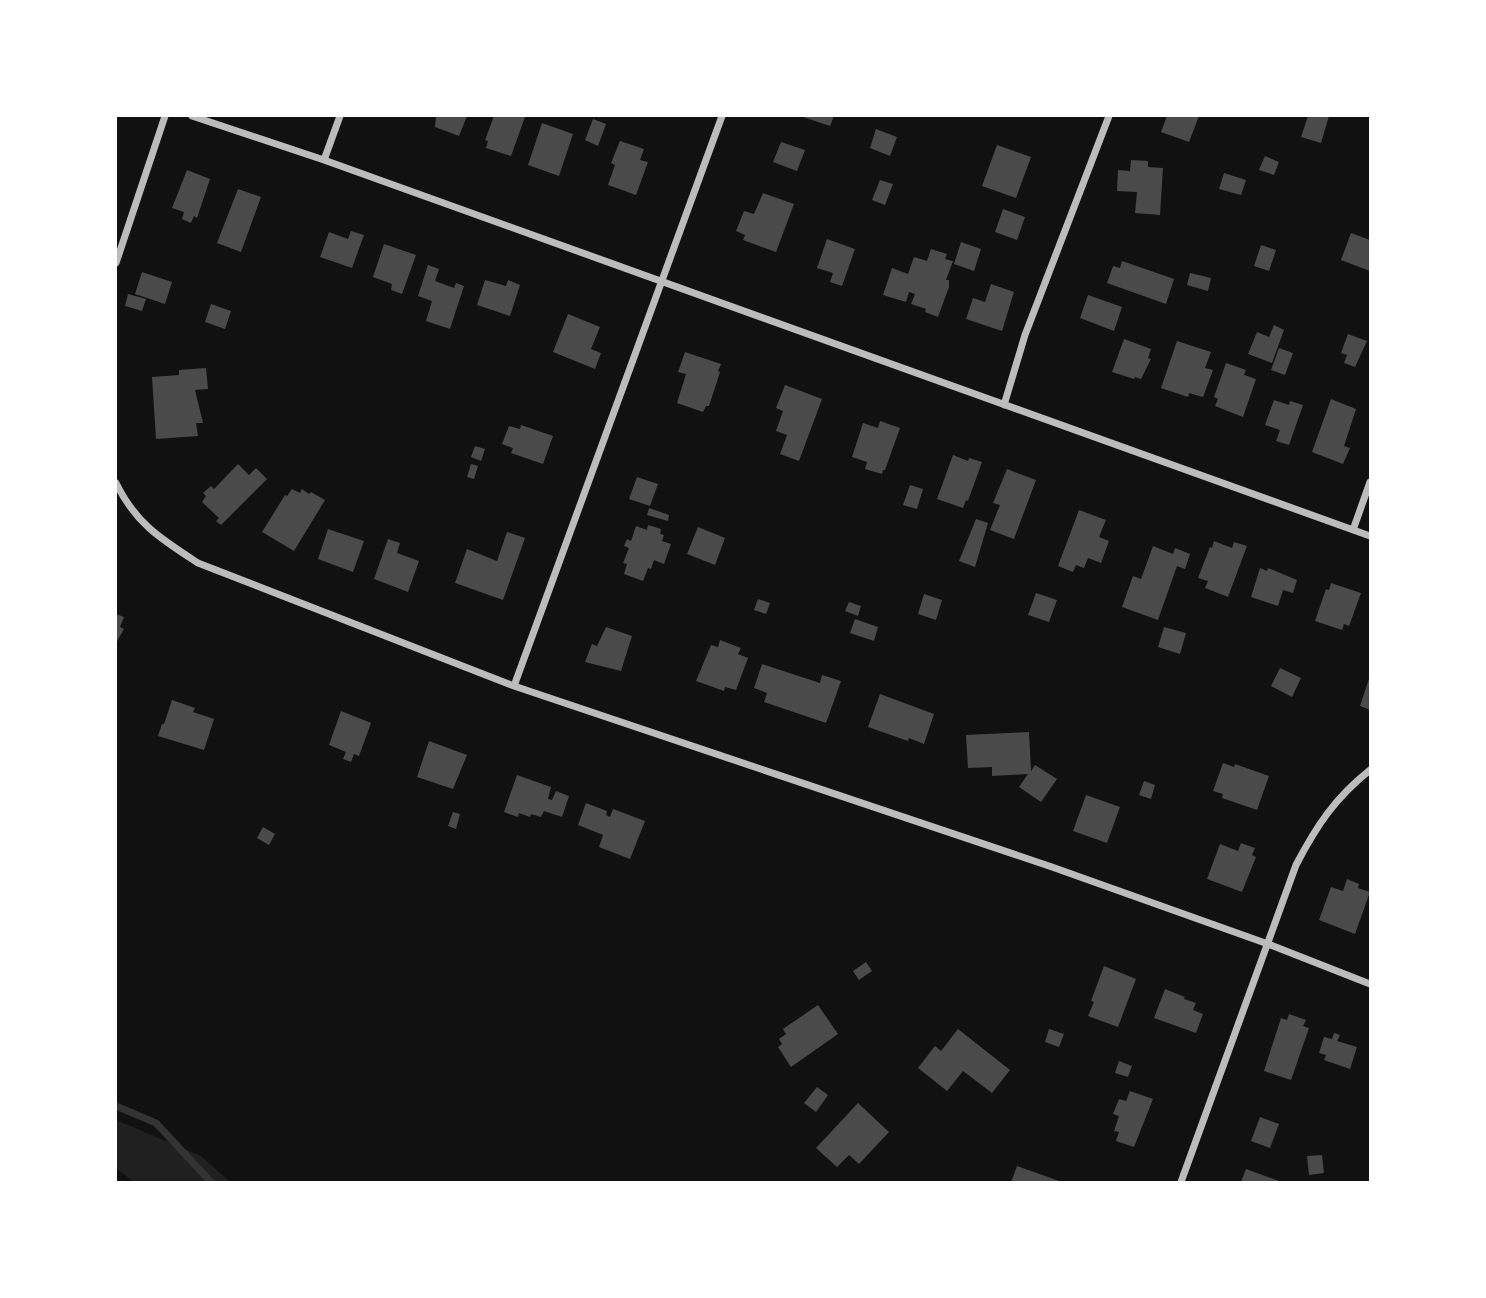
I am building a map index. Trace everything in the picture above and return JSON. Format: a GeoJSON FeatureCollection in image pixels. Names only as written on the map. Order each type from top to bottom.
{"type":"FeatureCollection","features":[{"type":"Feature","properties":{"kind":"street"},"geometry":{"type":"LineString","coordinates":[[116,263],[165,116]]}},
{"type":"Feature","properties":{"kind":"street"},"geometry":{"type":"LineString","coordinates":[[192,116],[324,160],[1370,536]]}},
{"type":"Feature","properties":{"kind":"street"},"geometry":{"type":"LineString","coordinates":[[324,160],[340,116]]}},
{"type":"Feature","properties":{"kind":"street"},"geometry":{"type":"LineString","coordinates":[[514,686],[722,116]]}},
{"type":"Feature","properties":{"kind":"street"},"geometry":{"type":"LineString","coordinates":[[1004,405],[1025,335],[1109,116]]}},
{"type":"Feature","properties":{"kind":"street"},"geometry":{"type":"LineString","coordinates":[[1353,530],[1370,482]]}},
{"type":"Feature","properties":{"kind":"street"},"geometry":{"type":"LineString","coordinates":[[116,483],[134,512],[153,534],[198,563],[514,686],[1052,867],[1268,944],[1370,984]]}},
{"type":"Feature","properties":{"kind":"street"},"geometry":{"type":"LineString","coordinates":[[1181,1182],[1296,865],[1317,826],[1342,795],[1370,769]]}},
{"type":"Feature","properties":{"kind":"shaded area"},"geometry":{"type":"Polygon","coordinates":[[[116,1120],[201,1156],[230,1182],[134,1182],[116,1168],[116,1120]]]}},
{"type":"Feature","properties":{"kind":"building"},"geometry":{"type":"Polygon","coordinates":[[[436,116],[467,116],[459,136],[435,127],[436,116]]]}},
{"type":"Feature","properties":{"kind":"building"},"geometry":{"type":"Polygon","coordinates":[[[494,116],[525,117],[511,156],[486,148],[488,141],[485,140],[494,116]]]}},
{"type":"Feature","properties":{"kind":"building"},"geometry":{"type":"Polygon","coordinates":[[[800,116],[834,116],[830,126],[800,116]]]}},
{"type":"Feature","properties":{"kind":"building"},"geometry":{"type":"Polygon","coordinates":[[[1167,116],[1199,116],[1189,142],[1161,132],[1167,116]]]}},
{"type":"Feature","properties":{"kind":"building"},"geometry":{"type":"Polygon","coordinates":[[[1308,116],[1329,116],[1321,143],[1301,137],[1308,116]]]}},
{"type":"Feature","properties":{"kind":"building"},"geometry":{"type":"Polygon","coordinates":[[[593,119],[606,124],[598,146],[585,140],[593,119]]]}},
{"type":"Feature","properties":{"kind":"building"},"geometry":{"type":"Polygon","coordinates":[[[542,123],[573,134],[559,176],[528,165],[542,123]]]}},
{"type":"Feature","properties":{"kind":"building"},"geometry":{"type":"Polygon","coordinates":[[[876,129],[897,137],[890,156],[870,148],[876,129]]]}},
{"type":"Feature","properties":{"kind":"building"},"geometry":{"type":"Polygon","coordinates":[[[620,141],[644,149],[640,160],[648,162],[636,195],[608,185],[615,165],[611,163],[620,141]]]}},
{"type":"Feature","properties":{"kind":"building"},"geometry":{"type":"Polygon","coordinates":[[[781,142],[805,150],[797,171],[773,162],[781,142]]]}},
{"type":"Feature","properties":{"kind":"building"},"geometry":{"type":"Polygon","coordinates":[[[997,145],[1031,157],[1016,198],[982,186],[997,145]]]}},
{"type":"Feature","properties":{"kind":"building"},"geometry":{"type":"Polygon","coordinates":[[[1265,156],[1279,162],[1274,175],[1259,170],[1265,156]]]}},
{"type":"Feature","properties":{"kind":"building"},"geometry":{"type":"Polygon","coordinates":[[[1131,160],[1148,161],[1148,167],[1163,168],[1160,215],[1135,213],[1137,192],[1117,191],[1118,170],[1130,171],[1131,160]]]}},
{"type":"Feature","properties":{"kind":"building"},"geometry":{"type":"Polygon","coordinates":[[[187,170],[210,179],[197,218],[194,216],[191,223],[182,219],[184,212],[172,208],[187,170]]]}},
{"type":"Feature","properties":{"kind":"building"},"geometry":{"type":"Polygon","coordinates":[[[1224,173],[1246,180],[1241,195],[1219,189],[1224,173]]]}},
{"type":"Feature","properties":{"kind":"building"},"geometry":{"type":"Polygon","coordinates":[[[880,180],[893,184],[885,205],[872,200],[880,180]]]}},
{"type":"Feature","properties":{"kind":"building"},"geometry":{"type":"Polygon","coordinates":[[[238,189],[261,197],[241,252],[217,243],[238,189]]]}},
{"type":"Feature","properties":{"kind":"building"},"geometry":{"type":"Polygon","coordinates":[[[763,193],[794,204],[776,252],[743,240],[745,235],[736,231],[744,211],[754,214],[763,193]]]}},
{"type":"Feature","properties":{"kind":"building"},"geometry":{"type":"Polygon","coordinates":[[[1003,209],[1025,217],[1017,240],[995,232],[1003,209]]]}},
{"type":"Feature","properties":{"kind":"building"},"geometry":{"type":"Polygon","coordinates":[[[351,231],[364,235],[352,268],[320,257],[329,232],[348,239],[351,231]]]}},
{"type":"Feature","properties":{"kind":"building"},"geometry":{"type":"Polygon","coordinates":[[[1351,233],[1370,240],[1370,271],[1341,260],[1351,233]]]}},
{"type":"Feature","properties":{"kind":"building"},"geometry":{"type":"Polygon","coordinates":[[[827,239],[855,249],[842,286],[830,282],[833,273],[817,268],[827,239]]]}},
{"type":"Feature","properties":{"kind":"building"},"geometry":{"type":"Polygon","coordinates":[[[961,242],[981,249],[974,271],[954,264],[961,242]]]}},
{"type":"Feature","properties":{"kind":"building"},"geometry":{"type":"Polygon","coordinates":[[[384,244],[416,255],[402,294],[391,290],[392,284],[373,277],[384,244]]]}},
{"type":"Feature","properties":{"kind":"building"},"geometry":{"type":"Polygon","coordinates":[[[1261,245],[1276,250],[1269,271],[1254,266],[1261,245]]]}},
{"type":"Feature","properties":{"kind":"building"},"geometry":{"type":"Polygon","coordinates":[[[931,249],[947,254],[945,259],[953,261],[946,280],[949,280],[949,287],[938,317],[911,304],[915,294],[909,292],[906,302],[883,295],[892,268],[908,274],[914,257],[927,261],[931,249]]]}},
{"type":"Feature","properties":{"kind":"building"},"geometry":{"type":"Polygon","coordinates":[[[1122,261],[1174,279],[1166,304],[1107,283],[1113,266],[1120,268],[1122,261]]]}},
{"type":"Feature","properties":{"kind":"building"},"geometry":{"type":"Polygon","coordinates":[[[428,265],[439,269],[435,281],[454,288],[456,283],[464,286],[450,329],[426,321],[432,301],[418,296],[428,265]]]}},
{"type":"Feature","properties":{"kind":"building"},"geometry":{"type":"Polygon","coordinates":[[[142,272],[172,282],[165,304],[135,294],[142,272]]]}},
{"type":"Feature","properties":{"kind":"building"},"geometry":{"type":"Polygon","coordinates":[[[1190,273],[1211,278],[1208,291],[1187,285],[1190,273]]]}},
{"type":"Feature","properties":{"kind":"building"},"geometry":{"type":"Polygon","coordinates":[[[485,280],[506,286],[508,280],[520,285],[510,316],[477,305],[485,280]]]}},
{"type":"Feature","properties":{"kind":"building"},"geometry":{"type":"Polygon","coordinates":[[[991,284],[1014,292],[1002,331],[966,319],[973,298],[985,302],[991,284]]]}},
{"type":"Feature","properties":{"kind":"building"},"geometry":{"type":"Polygon","coordinates":[[[128,294],[146,299],[142,311],[125,306],[128,294]]]}},
{"type":"Feature","properties":{"kind":"building"},"geometry":{"type":"Polygon","coordinates":[[[1088,295],[1122,307],[1114,331],[1080,318],[1088,295]]]}},
{"type":"Feature","properties":{"kind":"building"},"geometry":{"type":"Polygon","coordinates":[[[211,304],[231,311],[225,329],[205,322],[211,304]]]}},
{"type":"Feature","properties":{"kind":"building"},"geometry":{"type":"Polygon","coordinates":[[[568,314],[600,327],[591,349],[601,353],[595,369],[553,352],[568,314]]]}},
{"type":"Feature","properties":{"kind":"building"},"geometry":{"type":"Polygon","coordinates":[[[1274,325],[1284,330],[1272,363],[1248,354],[1257,332],[1269,337],[1274,325]]]}},
{"type":"Feature","properties":{"kind":"building"},"geometry":{"type":"Polygon","coordinates":[[[1348,334],[1367,341],[1355,367],[1344,363],[1347,355],[1341,353],[1348,334]]]}},
{"type":"Feature","properties":{"kind":"building"},"geometry":{"type":"Polygon","coordinates":[[[1124,339],[1151,349],[1148,358],[1151,359],[1141,379],[1112,372],[1124,339]]]}},
{"type":"Feature","properties":{"kind":"building"},"geometry":{"type":"Polygon","coordinates":[[[1177,341],[1211,352],[1205,368],[1213,370],[1203,397],[1189,393],[1188,397],[1161,388],[1177,341]]]}},
{"type":"Feature","properties":{"kind":"building"},"geometry":{"type":"Polygon","coordinates":[[[1279,348],[1293,353],[1285,375],[1271,370],[1279,348]]]}},
{"type":"Feature","properties":{"kind":"building"},"geometry":{"type":"Polygon","coordinates":[[[685,352],[721,364],[709,406],[706,406],[703,412],[677,403],[686,374],[678,372],[685,352]]]}},
{"type":"Feature","properties":{"kind":"building"},"geometry":{"type":"Polygon","coordinates":[[[1226,363],[1246,370],[1244,375],[1256,379],[1243,417],[1215,406],[1218,399],[1214,397],[1226,363]]]}},
{"type":"Feature","properties":{"kind":"building"},"geometry":{"type":"Polygon","coordinates":[[[206,368],[208,389],[195,390],[203,423],[196,423],[198,436],[156,439],[152,377],[179,375],[179,370],[206,368]]]}},
{"type":"Feature","properties":{"kind":"building"},"geometry":{"type":"Polygon","coordinates":[[[785,385],[822,399],[799,461],[780,454],[787,435],[776,431],[783,411],[776,408],[785,385]]]}},
{"type":"Feature","properties":{"kind":"building"},"geometry":{"type":"Polygon","coordinates":[[[1331,399],[1356,409],[1344,446],[1350,448],[1343,464],[1312,452],[1331,399]]]}},
{"type":"Feature","properties":{"kind":"building"},"geometry":{"type":"Polygon","coordinates":[[[1274,400],[1289,405],[1290,401],[1303,405],[1289,445],[1276,441],[1280,430],[1265,425],[1274,400]]]}},
{"type":"Feature","properties":{"kind":"building"},"geometry":{"type":"Polygon","coordinates":[[[880,421],[900,428],[882,474],[865,469],[867,462],[852,457],[863,423],[878,428],[880,421]]]}},
{"type":"Feature","properties":{"kind":"building"},"geometry":{"type":"Polygon","coordinates":[[[521,425],[553,436],[543,464],[511,453],[513,448],[502,444],[509,426],[520,429],[521,425]]]}},
{"type":"Feature","properties":{"kind":"building"},"geometry":{"type":"Polygon","coordinates":[[[475,446],[485,449],[481,461],[471,457],[475,446]]]}},
{"type":"Feature","properties":{"kind":"building"},"geometry":{"type":"Polygon","coordinates":[[[953,455],[968,461],[969,458],[982,462],[963,508],[937,499],[953,455]]]}},
{"type":"Feature","properties":{"kind":"building"},"geometry":{"type":"Polygon","coordinates":[[[238,464],[249,475],[256,468],[267,479],[221,525],[216,521],[219,518],[202,502],[206,496],[203,493],[211,486],[214,489],[238,464]]]}},
{"type":"Feature","properties":{"kind":"building"},"geometry":{"type":"Polygon","coordinates":[[[471,464],[478,466],[474,479],[467,477],[471,464]]]}},
{"type":"Feature","properties":{"kind":"building"},"geometry":{"type":"Polygon","coordinates":[[[1007,469],[1036,480],[1014,539],[990,530],[1000,505],[993,503],[1007,469]]]}},
{"type":"Feature","properties":{"kind":"building"},"geometry":{"type":"Polygon","coordinates":[[[637,477],[658,484],[650,506],[629,499],[637,477]]]}},
{"type":"Feature","properties":{"kind":"building"},"geometry":{"type":"Polygon","coordinates":[[[910,485],[923,489],[917,509],[903,505],[910,485]]]}},
{"type":"Feature","properties":{"kind":"building"},"geometry":{"type":"Polygon","coordinates":[[[292,489],[300,493],[302,489],[309,494],[311,492],[325,500],[294,551],[262,532],[285,495],[292,489]]]}},
{"type":"Feature","properties":{"kind":"building"},"geometry":{"type":"Polygon","coordinates":[[[649,508],[669,515],[668,521],[647,515],[649,508]]]}},
{"type":"Feature","properties":{"kind":"building"},"geometry":{"type":"Polygon","coordinates":[[[1079,510],[1106,520],[1099,537],[1109,541],[1101,563],[1088,558],[1084,568],[1076,565],[1073,572],[1058,566],[1079,510]]]}},
{"type":"Feature","properties":{"kind":"building"},"geometry":{"type":"Polygon","coordinates":[[[976,519],[988,523],[975,567],[959,561],[976,519]]]}},
{"type":"Feature","properties":{"kind":"building"},"geometry":{"type":"Polygon","coordinates":[[[648,525],[661,529],[660,534],[664,535],[662,541],[671,544],[664,564],[654,560],[643,581],[624,574],[627,564],[623,563],[629,548],[624,546],[627,539],[631,541],[636,526],[647,530],[648,525]]]}},
{"type":"Feature","properties":{"kind":"building"},"geometry":{"type":"Polygon","coordinates":[[[698,527],[725,538],[715,565],[687,554],[698,527]]]}},
{"type":"Feature","properties":{"kind":"building"},"geometry":{"type":"Polygon","coordinates":[[[328,529],[364,541],[353,572],[318,559],[328,529]]]}},
{"type":"Feature","properties":{"kind":"building"},"geometry":{"type":"Polygon","coordinates":[[[507,532],[525,538],[503,600],[455,583],[467,549],[497,561],[507,532]]]}},
{"type":"Feature","properties":{"kind":"building"},"geometry":{"type":"Polygon","coordinates":[[[388,539],[400,543],[397,553],[419,561],[408,592],[374,579],[388,539]]]}},
{"type":"Feature","properties":{"kind":"building"},"geometry":{"type":"Polygon","coordinates":[[[1214,541],[1232,548],[1234,542],[1247,546],[1228,597],[1205,588],[1208,581],[1198,578],[1214,541]]]}},
{"type":"Feature","properties":{"kind":"building"},"geometry":{"type":"Polygon","coordinates":[[[1153,546],[1173,554],[1175,548],[1190,554],[1185,569],[1177,566],[1158,620],[1122,607],[1133,576],[1141,579],[1153,546]]]}},
{"type":"Feature","properties":{"kind":"building"},"geometry":{"type":"Polygon","coordinates":[[[1260,568],[1267,571],[1268,568],[1297,580],[1293,593],[1283,590],[1278,606],[1251,597],[1260,568]]]}},
{"type":"Feature","properties":{"kind":"building"},"geometry":{"type":"Polygon","coordinates":[[[1331,583],[1361,593],[1349,626],[1344,624],[1342,630],[1315,621],[1326,589],[1329,590],[1331,583]]]}},
{"type":"Feature","properties":{"kind":"building"},"geometry":{"type":"Polygon","coordinates":[[[1036,593],[1057,600],[1049,622],[1028,615],[1036,593]]]}},
{"type":"Feature","properties":{"kind":"building"},"geometry":{"type":"Polygon","coordinates":[[[924,594],[942,600],[936,620],[918,614],[924,594]]]}},
{"type":"Feature","properties":{"kind":"building"},"geometry":{"type":"Polygon","coordinates":[[[758,599],[770,603],[766,614],[754,610],[758,599]]]}},
{"type":"Feature","properties":{"kind":"building"},"geometry":{"type":"Polygon","coordinates":[[[849,602],[861,606],[858,616],[845,611],[849,602]]]}},
{"type":"Feature","properties":{"kind":"building"},"geometry":{"type":"Polygon","coordinates":[[[116,614],[124,617],[120,627],[124,629],[116,643],[116,614]]]}},
{"type":"Feature","properties":{"kind":"building"},"geometry":{"type":"Polygon","coordinates":[[[855,619],[878,627],[874,641],[850,633],[855,619]]]}},
{"type":"Feature","properties":{"kind":"building"},"geometry":{"type":"Polygon","coordinates":[[[606,627],[632,636],[621,671],[585,662],[592,644],[597,646],[606,627]]]}},
{"type":"Feature","properties":{"kind":"building"},"geometry":{"type":"Polygon","coordinates":[[[1164,627],[1186,633],[1180,654],[1158,647],[1164,627]]]}},
{"type":"Feature","properties":{"kind":"building"},"geometry":{"type":"Polygon","coordinates":[[[720,640],[741,648],[738,654],[748,658],[736,690],[725,687],[724,691],[696,681],[711,645],[718,647],[720,640]]]}},
{"type":"Feature","properties":{"kind":"building"},"geometry":{"type":"Polygon","coordinates":[[[762,664],[820,683],[822,675],[841,681],[826,723],[764,702],[767,693],[754,688],[762,664]]]}},
{"type":"Feature","properties":{"kind":"building"},"geometry":{"type":"Polygon","coordinates":[[[1280,668],[1301,678],[1292,697],[1271,686],[1280,668]]]}},
{"type":"Feature","properties":{"kind":"building"},"geometry":{"type":"Polygon","coordinates":[[[1370,676],[1370,710],[1360,706],[1370,676]]]}},
{"type":"Feature","properties":{"kind":"building"},"geometry":{"type":"Polygon","coordinates":[[[880,694],[934,714],[924,744],[868,727],[880,694]]]}},
{"type":"Feature","properties":{"kind":"building"},"geometry":{"type":"Polygon","coordinates":[[[172,700],[195,708],[193,712],[214,719],[204,750],[158,736],[172,700]]]}},
{"type":"Feature","properties":{"kind":"building"},"geometry":{"type":"Polygon","coordinates":[[[341,711],[371,723],[359,756],[354,754],[351,762],[343,759],[346,752],[329,745],[341,711]]]}},
{"type":"Feature","properties":{"kind":"building"},"geometry":{"type":"Polygon","coordinates":[[[1029,732],[1031,771],[1035,765],[1057,779],[1041,802],[1019,787],[1028,774],[992,776],[992,767],[968,768],[966,735],[1029,732]]]}},
{"type":"Feature","properties":{"kind":"building"},"geometry":{"type":"Polygon","coordinates":[[[429,741],[467,755],[453,789],[417,777],[429,741]]]}},
{"type":"Feature","properties":{"kind":"building"},"geometry":{"type":"Polygon","coordinates":[[[1223,763],[1234,767],[1235,764],[1269,776],[1257,810],[1222,798],[1223,794],[1213,791],[1223,763]]]}},
{"type":"Feature","properties":{"kind":"building"},"geometry":{"type":"Polygon","coordinates":[[[517,775],[551,787],[548,799],[552,800],[556,791],[569,796],[562,817],[544,811],[541,817],[519,813],[518,817],[504,812],[517,775]]]}},
{"type":"Feature","properties":{"kind":"building"},"geometry":{"type":"Polygon","coordinates":[[[1144,781],[1155,785],[1151,799],[1139,795],[1144,781]]]}},
{"type":"Feature","properties":{"kind":"building"},"geometry":{"type":"Polygon","coordinates":[[[1086,795],[1120,807],[1107,843],[1073,831],[1086,795]]]}},
{"type":"Feature","properties":{"kind":"building"},"geometry":{"type":"Polygon","coordinates":[[[586,803],[607,811],[606,815],[610,817],[613,809],[645,821],[630,859],[599,847],[603,835],[578,825],[586,803]]]}},
{"type":"Feature","properties":{"kind":"building"},"geometry":{"type":"Polygon","coordinates":[[[453,812],[460,814],[456,829],[448,826],[453,812]]]}},
{"type":"Feature","properties":{"kind":"building"},"geometry":{"type":"Polygon","coordinates":[[[263,827],[275,834],[269,845],[257,838],[263,827]]]}},
{"type":"Feature","properties":{"kind":"building"},"geometry":{"type":"Polygon","coordinates":[[[1241,843],[1255,848],[1252,855],[1256,857],[1242,892],[1207,879],[1220,844],[1238,851],[1241,843]]]}},
{"type":"Feature","properties":{"kind":"building"},"geometry":{"type":"Polygon","coordinates":[[[1347,879],[1359,884],[1358,888],[1370,892],[1355,934],[1319,920],[1331,887],[1343,891],[1347,879]]]}},
{"type":"Feature","properties":{"kind":"building"},"geometry":{"type":"Polygon","coordinates":[[[866,962],[872,971],[859,980],[853,971],[866,962]]]}},
{"type":"Feature","properties":{"kind":"building"},"geometry":{"type":"Polygon","coordinates":[[[1104,966],[1136,979],[1118,1027],[1088,1016],[1104,966]]]}},
{"type":"Feature","properties":{"kind":"building"},"geometry":{"type":"Polygon","coordinates":[[[1165,989],[1196,1003],[1193,1010],[1203,1014],[1196,1033],[1154,1018],[1165,989]]]}},
{"type":"Feature","properties":{"kind":"building"},"geometry":{"type":"Polygon","coordinates":[[[818,1005],[838,1034],[791,1067],[778,1047],[782,1044],[779,1039],[786,1034],[783,1029],[818,1005]]]}},
{"type":"Feature","properties":{"kind":"building"},"geometry":{"type":"Polygon","coordinates":[[[1289,1014],[1306,1020],[1303,1026],[1309,1028],[1291,1080],[1264,1071],[1281,1018],[1287,1020],[1289,1014]]]}},
{"type":"Feature","properties":{"kind":"building"},"geometry":{"type":"Polygon","coordinates":[[[958,1029],[1010,1070],[992,1093],[963,1071],[947,1091],[918,1068],[935,1046],[941,1051],[958,1029]]]}},
{"type":"Feature","properties":{"kind":"building"},"geometry":{"type":"Polygon","coordinates":[[[1049,1029],[1064,1034],[1059,1047],[1045,1042],[1049,1029]]]}},
{"type":"Feature","properties":{"kind":"building"},"geometry":{"type":"Polygon","coordinates":[[[1334,1033],[1340,1035],[1337,1041],[1357,1047],[1350,1069],[1324,1060],[1326,1055],[1319,1053],[1324,1037],[1332,1039],[1334,1033]]]}},
{"type":"Feature","properties":{"kind":"building"},"geometry":{"type":"Polygon","coordinates":[[[1119,1061],[1132,1066],[1128,1077],[1115,1073],[1119,1061]]]}},
{"type":"Feature","properties":{"kind":"building"},"geometry":{"type":"Polygon","coordinates":[[[817,1087],[828,1095],[816,1112],[804,1103],[817,1087]]]}},
{"type":"Feature","properties":{"kind":"building"},"geometry":{"type":"Polygon","coordinates":[[[1130,1091],[1153,1099],[1134,1147],[1116,1141],[1119,1132],[1114,1131],[1119,1116],[1113,1114],[1119,1099],[1126,1101],[1130,1091]]]}},
{"type":"Feature","properties":{"kind":"building"},"geometry":{"type":"Polygon","coordinates":[[[858,1103],[889,1132],[859,1164],[849,1155],[837,1167],[816,1148],[858,1103]]]}},
{"type":"Feature","properties":{"kind":"building"},"geometry":{"type":"Polygon","coordinates":[[[1260,1117],[1279,1124],[1270,1148],[1251,1141],[1260,1117]]]}},
{"type":"Feature","properties":{"kind":"building"},"geometry":{"type":"Polygon","coordinates":[[[1322,1155],[1324,1173],[1309,1175],[1307,1156],[1322,1155]]]}},
{"type":"Feature","properties":{"kind":"building"},"geometry":{"type":"Polygon","coordinates":[[[1017,1166],[1062,1182],[1011,1182],[1017,1166]]]}},
{"type":"Feature","properties":{"kind":"building"},"geometry":{"type":"Polygon","coordinates":[[[1246,1169],[1282,1182],[1241,1182],[1246,1169]]]}},
{"type":"Feature","properties":{"kind":"waterway"},"geometry":{"type":"LineString","coordinates":[[116,1106],[156,1123],[211,1182]]}}]}
